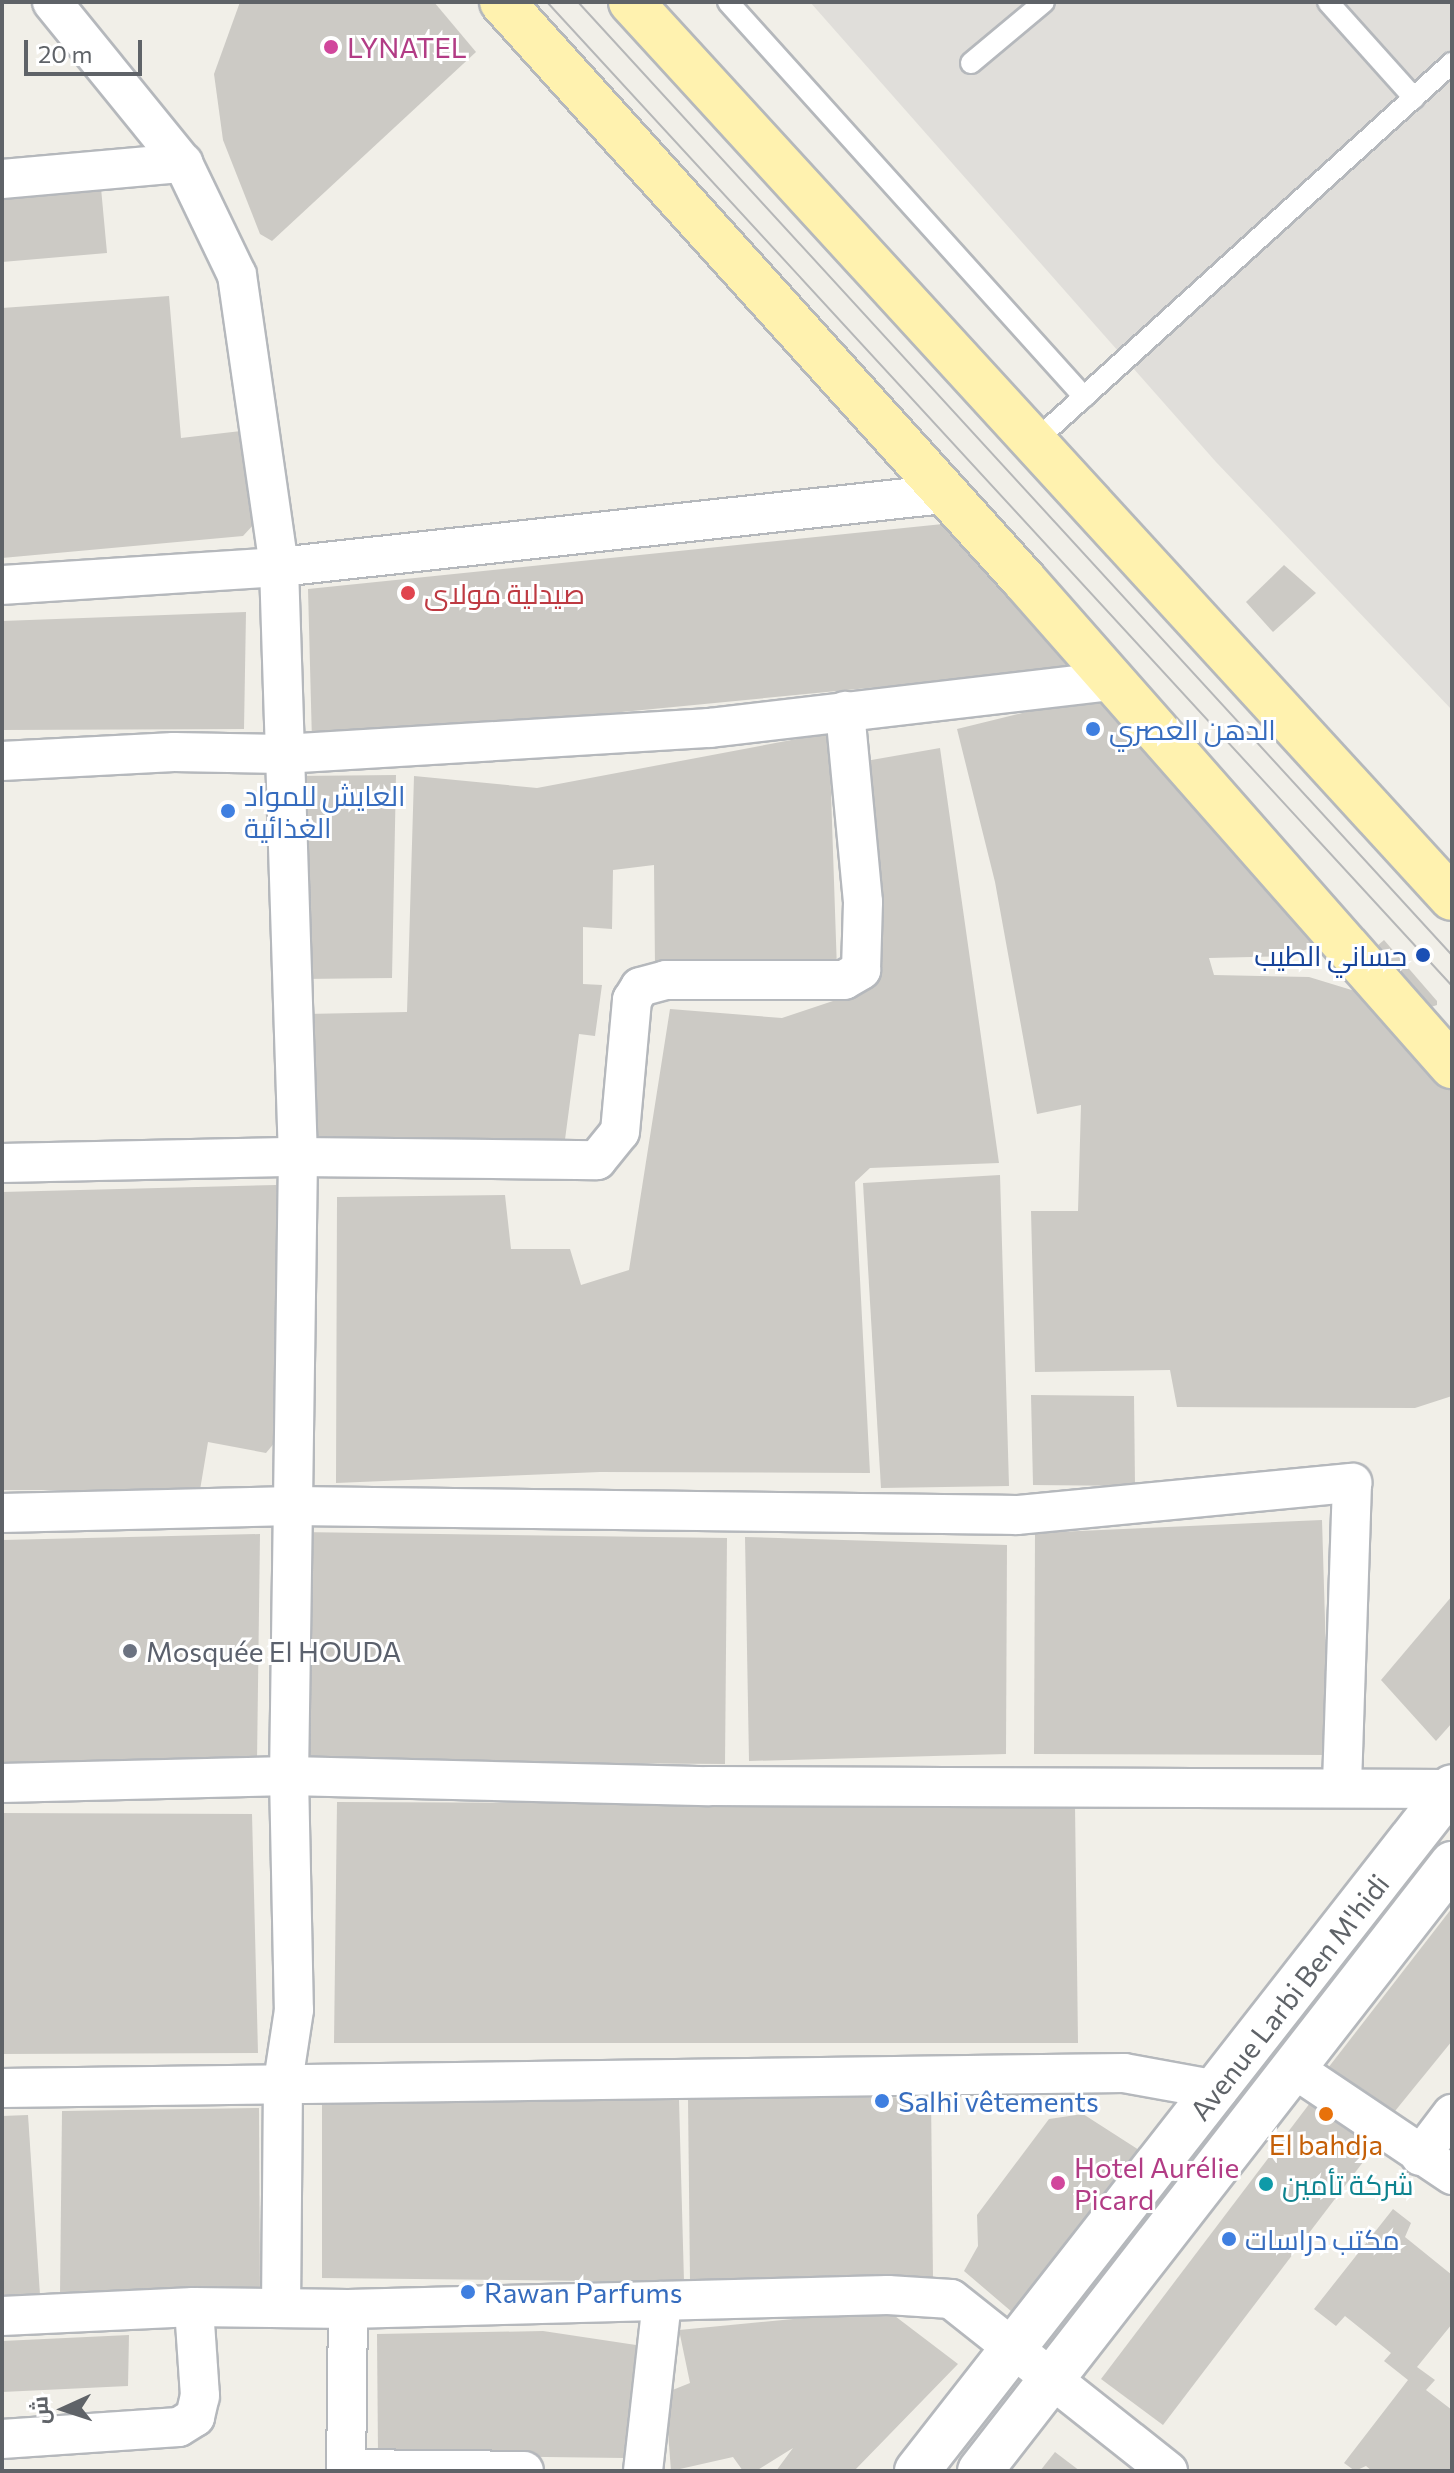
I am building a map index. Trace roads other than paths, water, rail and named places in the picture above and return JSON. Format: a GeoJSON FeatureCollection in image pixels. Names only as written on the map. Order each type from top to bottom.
{"type":"FeatureCollection","features":[{"type":"Feature","properties":{"kind":"main road"},"geometry":{"type":"LineString","coordinates":[[502,2],[1112,681],[1452,1066]]}},
{"type":"Feature","properties":{"kind":"main road"},"geometry":{"type":"LineString","coordinates":[[631,2],[1452,898]]}},
{"type":"Feature","properties":{"kind":"main road","name":"Avenue Larbi Ben M'hidi"},"geometry":{"type":"LineString","coordinates":[[917,2471],[1218,2090],[1451,1788]]}},
{"type":"Feature","properties":{"kind":"main road","name":"Avenue Larbi Ben M'hidi"},"geometry":{"type":"LineString","coordinates":[[980,2471],[1452,1864]]}},
{"type":"Feature","properties":{"kind":"street"},"geometry":{"type":"LineString","coordinates":[[52,2],[183,163],[237,275],[279,567],[298,1157],[289,1776],[294,2010],[283,2082],[281,2308]]}},
{"type":"Feature","properties":{"kind":"street"},"geometry":{"type":"LineString","coordinates":[[2,179],[183,163]]}},
{"type":"Feature","properties":{"kind":"street"},"geometry":{"type":"LineString","coordinates":[[2,585],[279,567],[943,494]]}},
{"type":"Feature","properties":{"kind":"street"},"geometry":{"type":"LineString","coordinates":[[2,761],[174,752],[283,754],[710,728],[1112,681]]}},
{"type":"Feature","properties":{"kind":"street"},"geometry":{"type":"LineString","coordinates":[[2,1163],[298,1157],[597,1160],[620,1132],[632,1000],[640,987],[666,980],[844,980],[854,976],[864,960],[863,902],[845,711]]}},
{"type":"Feature","properties":{"kind":"street"},"geometry":{"type":"LineString","coordinates":[[2,1513],[293,1506],[1017,1515],[1352,1483],[1342,1787]]}},
{"type":"Feature","properties":{"kind":"street"},"geometry":{"type":"LineString","coordinates":[[2,1783],[289,1776],[709,1786],[1451,1788]]}},
{"type":"Feature","properties":{"kind":"street"},"geometry":{"type":"LineString","coordinates":[[1293,2068],[1452,2175]]}},
{"type":"Feature","properties":{"kind":"street"},"geometry":{"type":"LineString","coordinates":[[2,2088],[1124,2073],[1218,2090]]}},
{"type":"Feature","properties":{"kind":"street"},"geometry":{"type":"LineString","coordinates":[[1420,2156],[1452,2114]]}},
{"type":"Feature","properties":{"kind":"street"},"geometry":{"type":"LineString","coordinates":[[2,2316],[194,2307],[348,2309],[888,2295],[951,2299],[1157,2467]]}},
{"type":"Feature","properties":{"kind":"street"},"geometry":{"type":"LineString","coordinates":[[643,2471],[662,2301]]}},
{"type":"Feature","properties":{"kind":"street"},"geometry":{"type":"LineString","coordinates":[[2,2439],[179,2427],[195,2417],[200,2396],[194,2307]]}},
{"type":"Feature","properties":{"kind":"street"},"geometry":{"type":"LineString","coordinates":[[348,2309],[346,2470],[524,2471]]}},
{"type":"Feature","properties":{"kind":"lane"},"geometry":{"type":"LineString","coordinates":[[728,2],[1084,397]]}},
{"type":"Feature","properties":{"kind":"lane"},"geometry":{"type":"LineString","coordinates":[[971,63],[1044,2]]}},
{"type":"Feature","properties":{"kind":"lane"},"geometry":{"type":"LineString","coordinates":[[1328,2],[1414,98]]}},
{"type":"Feature","properties":{"kind":"lane"},"geometry":{"type":"LineString","coordinates":[[1033,443],[1452,63]]}},
{"type":"Feature","properties":{"kind":"tram line"},"geometry":{"type":"LineString","coordinates":[[547,2],[1452,986]]}},
{"type":"Feature","properties":{"kind":"tram line"},"geometry":{"type":"LineString","coordinates":[[578,2],[1452,955]]}},
{"type":"Feature","properties":{"kind":"place","name":"LYNATEL"},"geometry":{"type":"Point","coordinates":[331,47]}},
{"type":"Feature","properties":{"kind":"place","name":"صيدلية مولاى"},"geometry":{"type":"Point","coordinates":[408,593]}},
{"type":"Feature","properties":{"kind":"place","name":"الدهن العصري"},"geometry":{"type":"Point","coordinates":[1093,729]}},
{"type":"Feature","properties":{"kind":"place","name":"العايش للمواد الغذائية"},"geometry":{"type":"Point","coordinates":[228,811]}},
{"type":"Feature","properties":{"kind":"place","name":"حساني الطيب"},"geometry":{"type":"Point","coordinates":[1423,955]}},
{"type":"Feature","properties":{"kind":"place","name":"Mosquée El HOUDA"},"geometry":{"type":"Point","coordinates":[130,1651]}},
{"type":"Feature","properties":{"kind":"place","name":"Salhi vêtements"},"geometry":{"type":"Point","coordinates":[882,2101]}},
{"type":"Feature","properties":{"kind":"place","name":"El bahdja"},"geometry":{"type":"Point","coordinates":[1326,2114]}},
{"type":"Feature","properties":{"kind":"place","name":"Hotel Aurélie Picard"},"geometry":{"type":"Point","coordinates":[1058,2183]}},
{"type":"Feature","properties":{"kind":"place","name":"شركة تأمين"},"geometry":{"type":"Point","coordinates":[1266,2184]}},
{"type":"Feature","properties":{"kind":"place","name":"مكتب دراسات"},"geometry":{"type":"Point","coordinates":[1229,2239]}},
{"type":"Feature","properties":{"kind":"place","name":"Rawan Parfums"},"geometry":{"type":"Point","coordinates":[468,2292]}}]}
